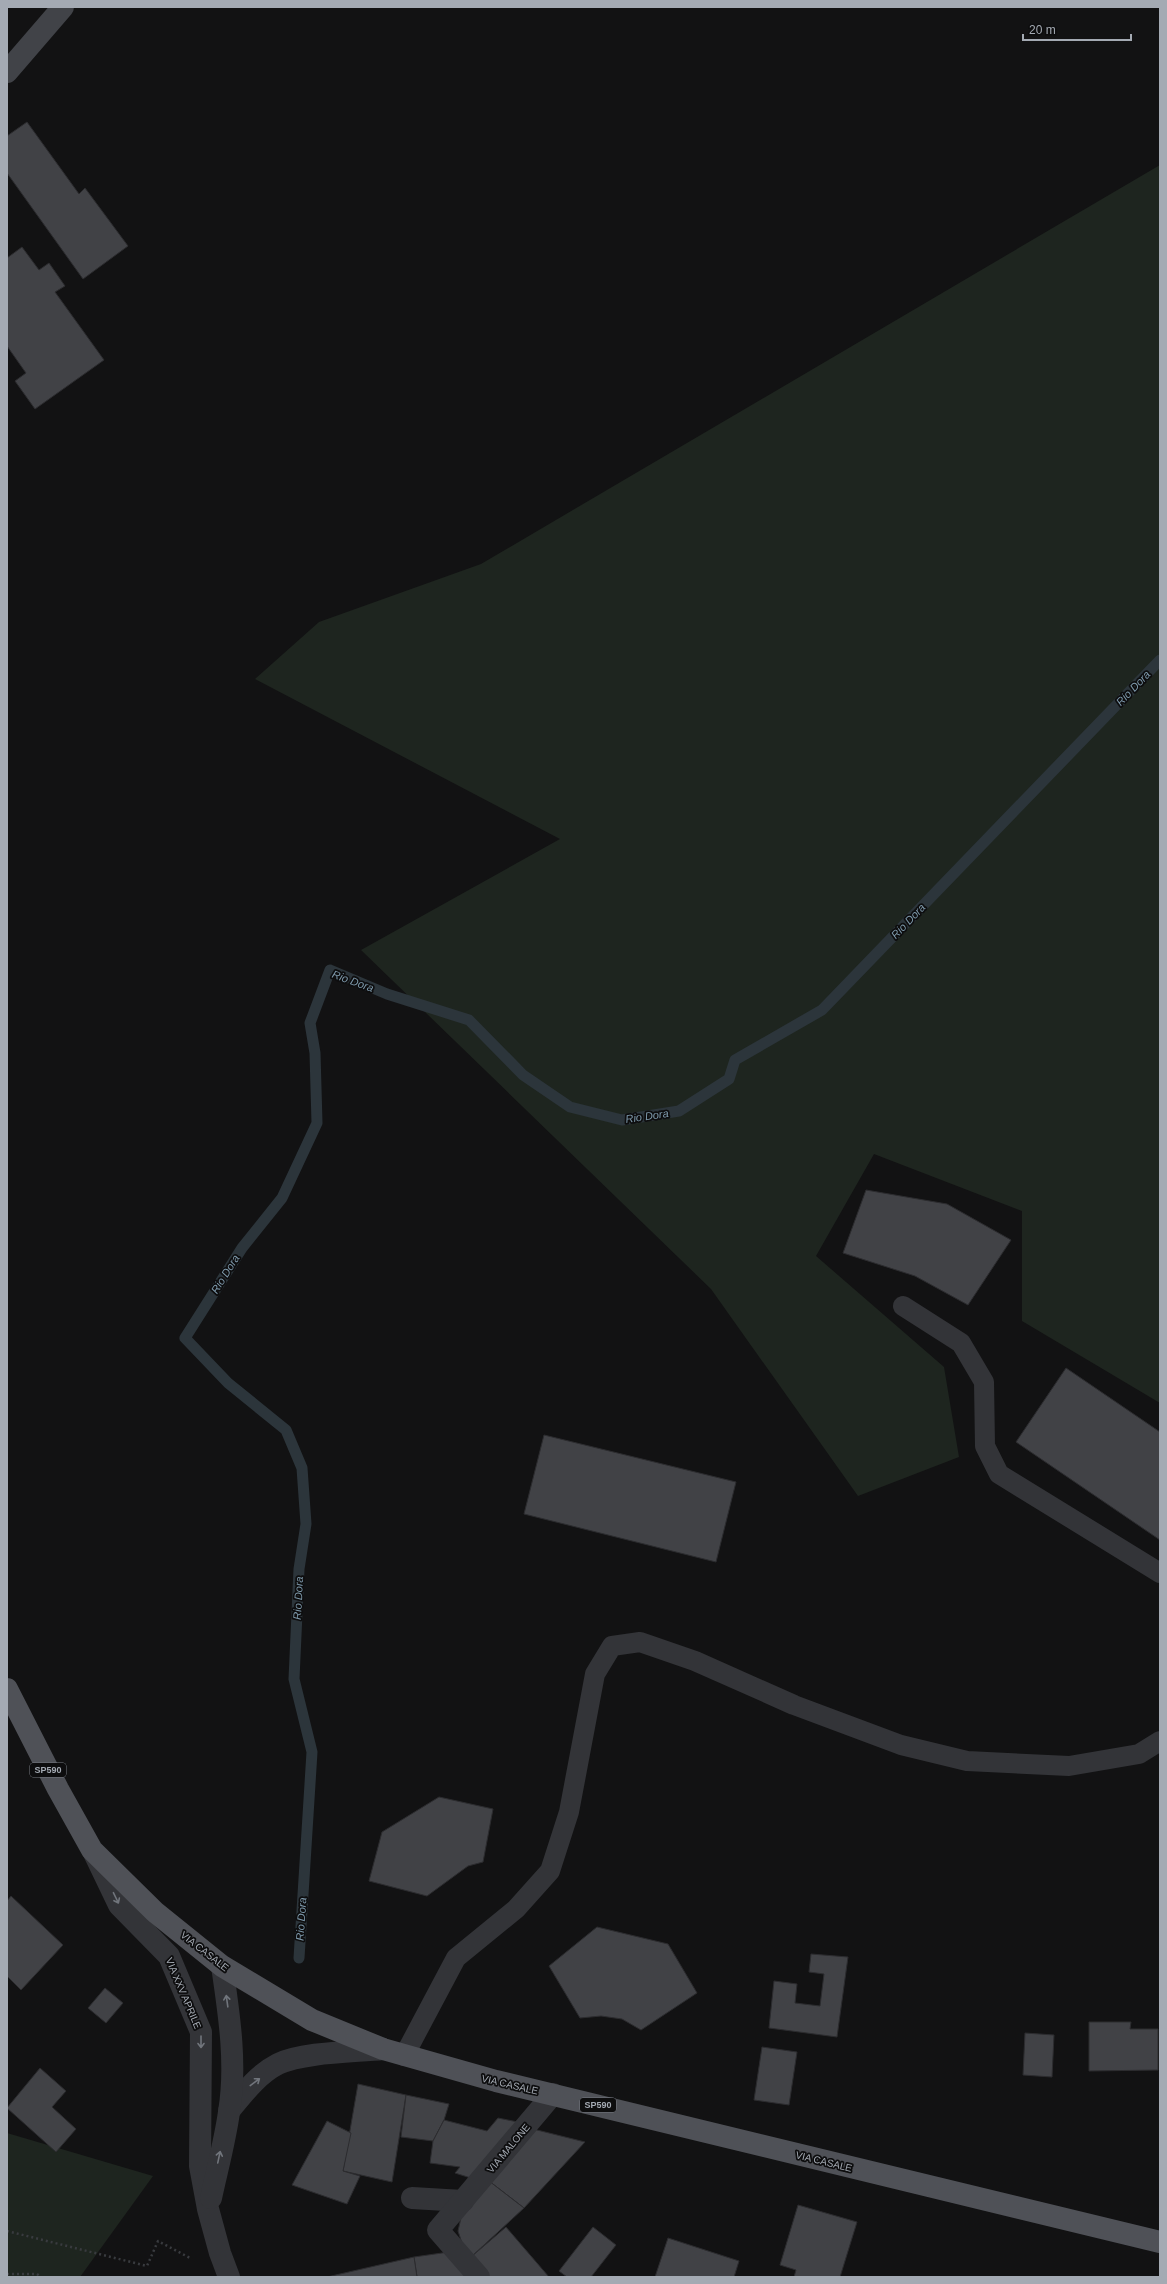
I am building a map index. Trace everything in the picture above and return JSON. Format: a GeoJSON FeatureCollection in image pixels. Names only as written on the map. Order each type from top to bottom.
{"type":"FeatureCollection","features":[{"type":"Feature","properties":{"kind":"main road","name":"VIA CASALE"},"geometry":{"type":"LineString","coordinates":[[7,1689],[58,1789],[92,1850],[155,1912],[222,1966],[312,2020],[383,2050],[496,2081],[1160,2242]]}},
{"type":"Feature","properties":{"kind":"street"},"geometry":{"type":"LineString","coordinates":[[7,72],[63,7]]}},
{"type":"Feature","properties":{"kind":"street","name":"VIA XXV APRILE"},"geometry":{"type":"LineString","coordinates":[[92,1850],[119,1905],[169,1956],[201,2032],[200,2166],[208,2209],[228,2277]]}},
{"type":"Feature","properties":{"kind":"street","name":"VIA XXV APRILE"},"geometry":{"type":"LineString","coordinates":[[208,2209],[229,2111],[232,2058],[230,2027],[222,1966]]}},
{"type":"Feature","properties":{"kind":"street","name":"VIA XXV APRILE"},"geometry":{"type":"LineString","coordinates":[[229,2111],[248,2087],[278,2064],[316,2054],[383,2050]]}},
{"type":"Feature","properties":{"kind":"street","name":"VIA MALONE"},"geometry":{"type":"LineString","coordinates":[[479,2277],[438,2230],[554,2094]]}},
{"type":"Feature","properties":{"kind":"street"},"geometry":{"type":"LineString","coordinates":[[412,2198],[463,2201]]}},
{"type":"Feature","properties":{"kind":"lane"},"geometry":{"type":"LineString","coordinates":[[903,1306],[960,1343],[984,1382],[985,1446],[999,1474],[1160,1573]]}},
{"type":"Feature","properties":{"kind":"lane"},"geometry":{"type":"LineString","coordinates":[[404,2056],[456,1958],[516,1909],[550,1871],[569,1812],[595,1674],[612,1646],[640,1642],[695,1661],[794,1705],[901,1745],[967,1761],[1069,1766],[1139,1754],[1160,1741]]}},
{"type":"Feature","properties":{"kind":"path"},"geometry":{"type":"LineString","coordinates":[[7,2231],[147,2266],[158,2241],[191,2259]]}},
{"type":"Feature","properties":{"kind":"path"},"geometry":{"type":"LineString","coordinates":[[7,2274],[36,2274],[41,2277]]}},
{"type":"Feature","properties":{"kind":"shaded area"},"geometry":{"type":"Polygon","coordinates":[[[1160,165],[1160,1403],[1022,1321],[1022,1211],[874,1154],[816,1256],[944,1367],[959,1457],[858,1496],[711,1289],[361,950],[560,839],[255,679],[319,622],[481,564],[1160,165]]]}},
{"type":"Feature","properties":{"kind":"shaded area"},"geometry":{"type":"Polygon","coordinates":[[[7,2133],[153,2176],[80,2277],[7,2277],[7,2133]]]}},
{"type":"Feature","properties":{"kind":"building"},"geometry":{"type":"Polygon","coordinates":[[[27,122],[79,194],[85,188],[128,246],[83,279],[7,173],[7,136],[27,122]]]}},
{"type":"Feature","properties":{"kind":"building"},"geometry":{"type":"Polygon","coordinates":[[[22,247],[39,270],[49,263],[65,286],[55,292],[104,360],[35,409],[15,381],[26,373],[7,346],[7,258],[22,247]]]}},
{"type":"Feature","properties":{"kind":"building"},"geometry":{"type":"Polygon","coordinates":[[[866,1190],[947,1204],[1011,1240],[968,1305],[915,1276],[843,1253],[866,1190]]]}},
{"type":"Feature","properties":{"kind":"building"},"geometry":{"type":"Polygon","coordinates":[[[1066,1368],[1160,1432],[1160,1540],[1016,1442],[1066,1368]]]}},
{"type":"Feature","properties":{"kind":"building"},"geometry":{"type":"Polygon","coordinates":[[[544,1435],[736,1482],[716,1562],[524,1514],[544,1435]]]}},
{"type":"Feature","properties":{"kind":"building"},"geometry":{"type":"Polygon","coordinates":[[[439,1797],[493,1809],[483,1862],[468,1866],[427,1896],[369,1881],[382,1832],[439,1797]]]}},
{"type":"Feature","properties":{"kind":"building"},"geometry":{"type":"Polygon","coordinates":[[[11,1896],[63,1945],[21,1990],[7,1976],[7,1901],[11,1896]]]}},
{"type":"Feature","properties":{"kind":"building"},"geometry":{"type":"Polygon","coordinates":[[[597,1927],[668,1944],[697,1993],[641,2030],[622,2019],[601,2016],[580,2018],[549,1966],[597,1927]]]}},
{"type":"Feature","properties":{"kind":"building"},"geometry":{"type":"Polygon","coordinates":[[[811,1954],[848,1957],[837,2037],[769,2028],[774,1981],[797,1984],[795,2003],[820,2006],[824,1974],[809,1972],[811,1954]]]}},
{"type":"Feature","properties":{"kind":"building"},"geometry":{"type":"Polygon","coordinates":[[[105,1988],[123,2003],[106,2023],[88,2008],[105,1988]]]}},
{"type":"Feature","properties":{"kind":"building"},"geometry":{"type":"Polygon","coordinates":[[[1089,2022],[1131,2022],[1130,2029],[1158,2029],[1158,2070],[1089,2071],[1089,2022]]]}},
{"type":"Feature","properties":{"kind":"building"},"geometry":{"type":"Polygon","coordinates":[[[1025,2033],[1054,2035],[1052,2077],[1023,2075],[1025,2033]]]}},
{"type":"Feature","properties":{"kind":"building"},"geometry":{"type":"Polygon","coordinates":[[[762,2047],[797,2052],[789,2105],[754,2100],[762,2047]]]}},
{"type":"Feature","properties":{"kind":"building"},"geometry":{"type":"Polygon","coordinates":[[[40,2068],[66,2091],[52,2107],[76,2129],[56,2152],[7,2108],[40,2068]]]}},
{"type":"Feature","properties":{"kind":"building"},"geometry":{"type":"Polygon","coordinates":[[[358,2084],[406,2095],[392,2182],[343,2171],[358,2084]]]}},
{"type":"Feature","properties":{"kind":"building"},"geometry":{"type":"Polygon","coordinates":[[[406,2095],[449,2104],[444,2120],[433,2141],[401,2137],[406,2095]]]}},
{"type":"Feature","properties":{"kind":"building"},"geometry":{"type":"Polygon","coordinates":[[[498,2118],[518,2122],[474,2179],[455,2173],[460,2167],[430,2163],[433,2141],[444,2120],[487,2131],[498,2118]]]}},
{"type":"Feature","properties":{"kind":"building"},"geometry":{"type":"Polygon","coordinates":[[[327,2121],[351,2133],[343,2171],[360,2176],[347,2204],[292,2185],[327,2121]]]}},
{"type":"Feature","properties":{"kind":"building"},"geometry":{"type":"Polygon","coordinates":[[[533,2129],[585,2142],[524,2208],[489,2181],[533,2129]]]}},
{"type":"Feature","properties":{"kind":"building"},"geometry":{"type":"Polygon","coordinates":[[[489,2181],[524,2208],[471,2257],[463,2246],[458,2231],[463,2209],[489,2181]]]}},
{"type":"Feature","properties":{"kind":"building"},"geometry":{"type":"Polygon","coordinates":[[[798,2205],[857,2222],[840,2277],[794,2277],[796,2270],[780,2265],[798,2205]]]}},
{"type":"Feature","properties":{"kind":"building"},"geometry":{"type":"Polygon","coordinates":[[[506,2227],[549,2277],[489,2277],[471,2257],[506,2227]]]}},
{"type":"Feature","properties":{"kind":"building"},"geometry":{"type":"Polygon","coordinates":[[[593,2227],[616,2245],[591,2277],[567,2277],[559,2271],[593,2227]]]}},
{"type":"Feature","properties":{"kind":"building"},"geometry":{"type":"Polygon","coordinates":[[[668,2238],[739,2261],[734,2277],[655,2277],[668,2238]]]}},
{"type":"Feature","properties":{"kind":"building"},"geometry":{"type":"Polygon","coordinates":[[[449,2252],[467,2277],[417,2277],[414,2257],[449,2252]]]}},
{"type":"Feature","properties":{"kind":"building"},"geometry":{"type":"Polygon","coordinates":[[[414,2257],[417,2277],[327,2277],[414,2257]]]}},
{"type":"Feature","properties":{"kind":"waterway","name":"Rio Dora"},"geometry":{"type":"LineString","coordinates":[[299,1958],[312,1752],[294,1679],[299,1569],[306,1524],[302,1468],[286,1430],[228,1383],[185,1338],[242,1248],[282,1198],[317,1123],[315,1053],[310,1023],[330,970],[387,994],[469,1020],[523,1075],[570,1107],[622,1120],[679,1111],[729,1079],[735,1060],[822,1010],[1160,660]]}}]}
